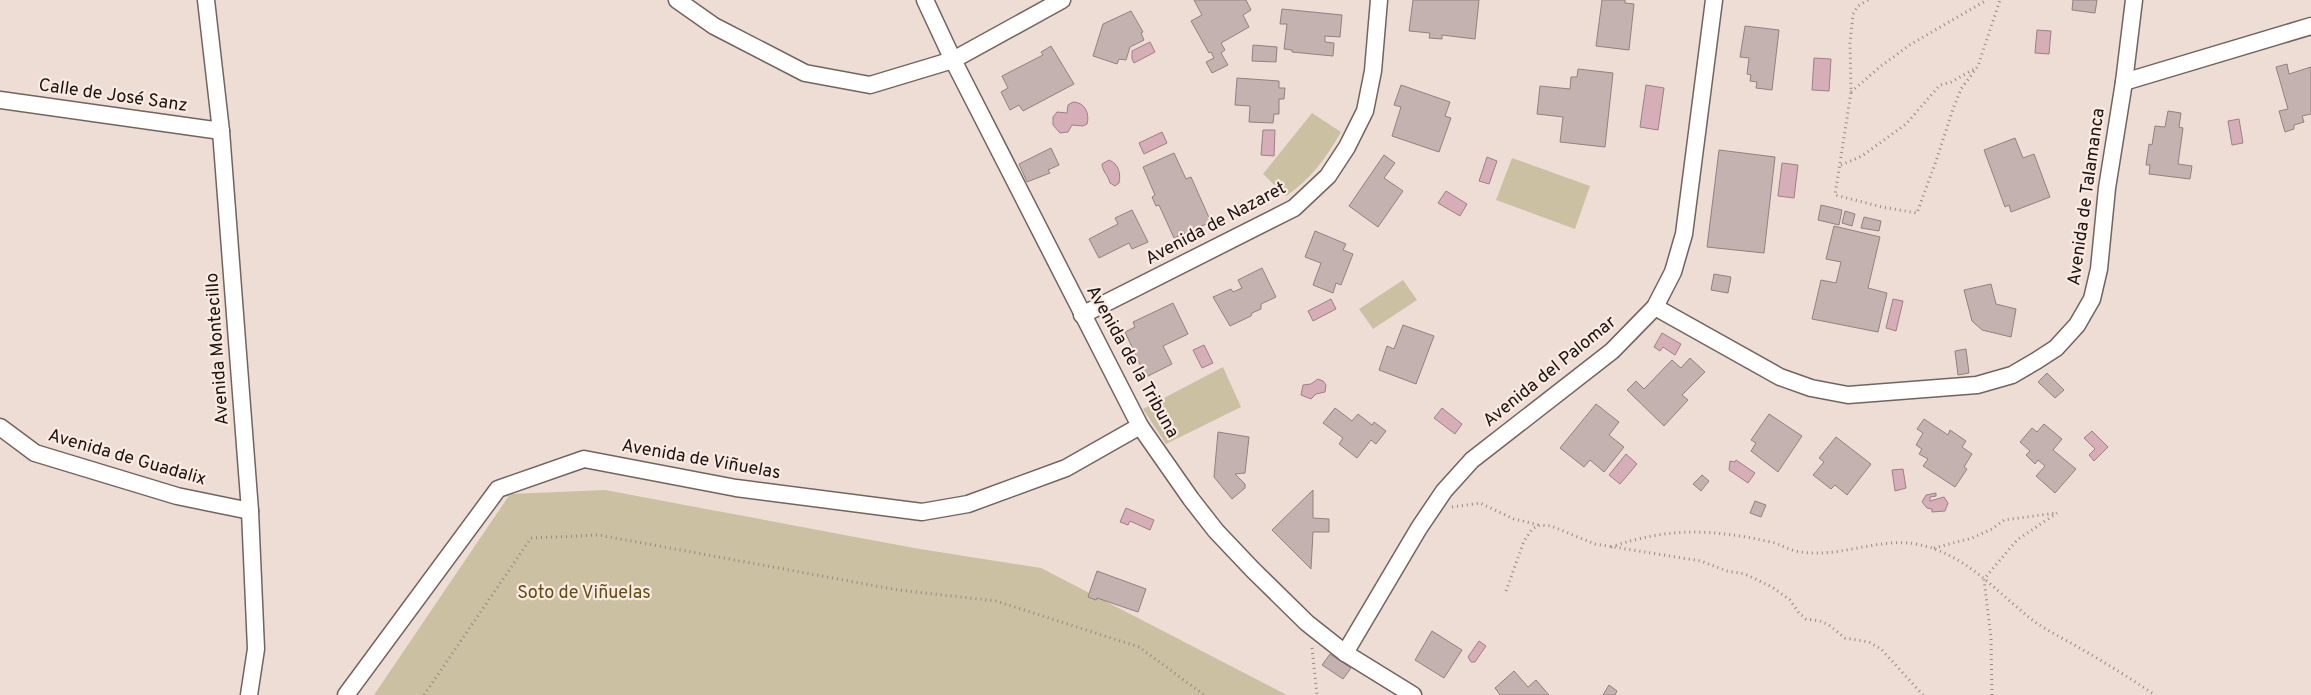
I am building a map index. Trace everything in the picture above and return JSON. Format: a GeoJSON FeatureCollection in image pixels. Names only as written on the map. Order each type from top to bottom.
{"type":"FeatureCollection","features":[{"type":"Feature","properties":{"kind":"street","name":"Avenida Montecillo"},"geometry":{"type":"LineString","coordinates":[[206,0],[221,131],[250,511],[256,649],[248,695]]}},
{"type":"Feature","properties":{"kind":"street"},"geometry":{"type":"LineString","coordinates":[[677,0],[714,26],[805,73],[870,85],[953,60],[1062,0]]}},
{"type":"Feature","properties":{"kind":"street","name":"Avenida de la Tribuna"},"geometry":{"type":"LineString","coordinates":[[925,0],[953,60],[1140,426],[1216,531],[1307,622],[1345,653],[1413,695]]}},
{"type":"Feature","properties":{"kind":"street","name":"Avenida de Nazaret"},"geometry":{"type":"LineString","coordinates":[[1082,315],[1294,208],[1328,176],[1347,147],[1364,111],[1373,71],[1379,0]]}},
{"type":"Feature","properties":{"kind":"street","name":"Avenida del Palomar"},"geometry":{"type":"LineString","coordinates":[[1345,653],[1419,528],[1434,506],[1472,460],[1612,351],[1655,306],[1673,272],[1684,234],[1714,0]]}},
{"type":"Feature","properties":{"kind":"street","name":"Avenida de Talamanca"},"geometry":{"type":"LineString","coordinates":[[1655,306],[1780,377],[1811,388],[1848,395],[1976,385],[2012,375],[2056,348],[2077,325],[2092,299],[2099,269],[2107,188],[2124,82],[2134,0]]}},
{"type":"Feature","properties":{"kind":"street"},"geometry":{"type":"LineString","coordinates":[[2124,82],[2311,26]]}},
{"type":"Feature","properties":{"kind":"street","name":"Calle de José Sanz"},"geometry":{"type":"LineString","coordinates":[[0,100],[221,131]]}},
{"type":"Feature","properties":{"kind":"street","name":"Avenida de Viñuelas"},"geometry":{"type":"LineString","coordinates":[[346,695],[498,488],[584,460],[736,488],[922,512],[968,504],[1066,468],[1140,426]]}},
{"type":"Feature","properties":{"kind":"street","name":"Avenida de Guadalix"},"geometry":{"type":"LineString","coordinates":[[0,427],[35,453],[177,496],[250,511]]}},
{"type":"Feature","properties":{"kind":"path"},"geometry":{"type":"LineString","coordinates":[[1868,0],[1858,6],[1853,14],[1850,43],[1851,92],[1834,195],[1882,207],[1917,213],[1953,108],[1961,89],[1978,66],[2000,0]]}},
{"type":"Feature","properties":{"kind":"path"},"geometry":{"type":"LineString","coordinates":[[1851,92],[1881,66],[1911,44],[1988,0]]}},
{"type":"Feature","properties":{"kind":"path"},"geometry":{"type":"LineString","coordinates":[[1840,165],[1862,156],[1906,124],[1940,85],[1951,82],[1978,66]]}},
{"type":"Feature","properties":{"kind":"path"},"geometry":{"type":"LineString","coordinates":[[1434,506],[1450,508],[1480,504],[1514,519],[1551,526],[1595,544],[1701,560],[1727,570],[1745,574],[1772,587],[1790,600],[1798,613],[1806,619],[1820,621],[1829,625],[1845,638],[1870,642],[1881,649],[1923,695]]}},
{"type":"Feature","properties":{"kind":"path"},"geometry":{"type":"LineString","coordinates":[[1933,549],[1972,538],[1992,529],[2004,520],[2056,513],[2016,540],[1984,579],[1990,638],[1992,695]]}},
{"type":"Feature","properties":{"kind":"path"},"geometry":{"type":"LineString","coordinates":[[1506,591],[1524,541],[1532,529],[1540,525]]}},
{"type":"Feature","properties":{"kind":"path"},"geometry":{"type":"LineString","coordinates":[[1611,547],[1657,534],[1689,531],[1727,534],[1764,541],[1796,551],[1851,550],[1898,543],[1933,549],[1966,564],[2036,622],[2123,673],[2155,695]]}},
{"type":"Feature","properties":{"kind":"path"},"geometry":{"type":"LineString","coordinates":[[424,695],[531,538],[599,535],[898,590],[996,601],[1139,647],[1204,695]]}},
{"type":"Feature","properties":{"kind":"path"},"geometry":{"type":"LineString","coordinates":[[1307,622],[1314,657],[1317,695]]}},
{"type":"Feature","properties":{"kind":"green space"},"geometry":{"type":"Polygon","coordinates":[[[1312,113],[1341,132],[1330,151],[1317,167],[1286,196],[1263,174],[1312,113]]]}},
{"type":"Feature","properties":{"kind":"green space"},"geometry":{"type":"Polygon","coordinates":[[[1512,158],[1590,186],[1575,229],[1496,200],[1512,158]]]}},
{"type":"Feature","properties":{"kind":"green space"},"geometry":{"type":"Polygon","coordinates":[[[1403,280],[1417,300],[1373,329],[1359,309],[1403,280]]]}},
{"type":"Feature","properties":{"kind":"green space"},"geometry":{"type":"Polygon","coordinates":[[[1223,367],[1241,407],[1166,444],[1143,409],[1223,367]]]}},
{"type":"Feature","properties":{"kind":"green space","name":"Soto de Viñuelas"},"geometry":{"type":"Polygon","coordinates":[[[605,490],[914,548],[1041,568],[1287,695],[374,695],[510,494],[605,490]]]}},
{"type":"Feature","properties":{"kind":"shaded area"},"geometry":{"type":"Polygon","coordinates":[[[2037,30],[2051,31],[2049,54],[2035,53],[2037,30]]]}},
{"type":"Feature","properties":{"kind":"shaded area"},"geometry":{"type":"Polygon","coordinates":[[[1150,42],[1155,52],[1134,63],[1132,51],[1150,42]]]}},
{"type":"Feature","properties":{"kind":"shaded area"},"geometry":{"type":"Polygon","coordinates":[[[1814,58],[1831,59],[1829,91],[1812,90],[1814,58]]]}},
{"type":"Feature","properties":{"kind":"shaded area"},"geometry":{"type":"Polygon","coordinates":[[[1646,85],[1664,88],[1658,130],[1640,127],[1646,85]]]}},
{"type":"Feature","properties":{"kind":"shaded area"},"geometry":{"type":"Polygon","coordinates":[[[1073,102],[1081,104],[1086,109],[1088,116],[1087,124],[1083,126],[1072,125],[1068,132],[1060,133],[1053,125],[1053,117],[1057,112],[1067,113],[1068,105],[1073,102]]]}},
{"type":"Feature","properties":{"kind":"shaded area"},"geometry":{"type":"Polygon","coordinates":[[[2239,119],[2243,143],[2232,145],[2228,121],[2239,119]]]}},
{"type":"Feature","properties":{"kind":"shaded area"},"geometry":{"type":"Polygon","coordinates":[[[1263,130],[1275,130],[1274,156],[1261,155],[1263,130]]]}},
{"type":"Feature","properties":{"kind":"shaded area"},"geometry":{"type":"Polygon","coordinates":[[[1162,132],[1167,143],[1144,154],[1139,143],[1162,132]]]}},
{"type":"Feature","properties":{"kind":"shaded area"},"geometry":{"type":"Polygon","coordinates":[[[1487,157],[1497,161],[1489,184],[1479,181],[1487,157]]]}},
{"type":"Feature","properties":{"kind":"shaded area"},"geometry":{"type":"Polygon","coordinates":[[[1109,160],[1115,164],[1120,176],[1119,183],[1115,186],[1110,183],[1102,166],[1102,164],[1109,160]]]}},
{"type":"Feature","properties":{"kind":"shaded area"},"geometry":{"type":"Polygon","coordinates":[[[1782,163],[1798,165],[1794,198],[1778,196],[1782,163]]]}},
{"type":"Feature","properties":{"kind":"shaded area"},"geometry":{"type":"Polygon","coordinates":[[[1446,191],[1467,204],[1460,216],[1438,203],[1446,191]]]}},
{"type":"Feature","properties":{"kind":"shaded area"},"geometry":{"type":"Polygon","coordinates":[[[1331,299],[1336,309],[1313,321],[1308,311],[1331,299]]]}},
{"type":"Feature","properties":{"kind":"shaded area"},"geometry":{"type":"Polygon","coordinates":[[[1893,299],[1903,301],[1896,331],[1886,328],[1893,299]]]}},
{"type":"Feature","properties":{"kind":"shaded area"},"geometry":{"type":"Polygon","coordinates":[[[1662,333],[1681,344],[1675,355],[1663,347],[1660,351],[1654,347],[1662,333]]]}},
{"type":"Feature","properties":{"kind":"shaded area"},"geometry":{"type":"Polygon","coordinates":[[[1204,345],[1213,363],[1202,368],[1193,350],[1204,345]]]}},
{"type":"Feature","properties":{"kind":"shaded area"},"geometry":{"type":"Polygon","coordinates":[[[1318,379],[1326,385],[1325,392],[1316,394],[1311,399],[1301,395],[1303,385],[1311,384],[1318,379]]]}},
{"type":"Feature","properties":{"kind":"shaded area"},"geometry":{"type":"Polygon","coordinates":[[[1442,408],[1462,424],[1455,434],[1434,418],[1442,408]]]}},
{"type":"Feature","properties":{"kind":"shaded area"},"geometry":{"type":"Polygon","coordinates":[[[2092,431],[2108,447],[2094,461],[2089,455],[2095,449],[2084,438],[2092,431]]]}},
{"type":"Feature","properties":{"kind":"shaded area"},"geometry":{"type":"Polygon","coordinates":[[[1626,454],[1637,464],[1620,484],[1609,475],[1626,454]]]}},
{"type":"Feature","properties":{"kind":"shaded area"},"geometry":{"type":"Polygon","coordinates":[[[1736,460],[1755,473],[1748,483],[1729,470],[1730,461],[1735,462],[1736,460]]]}},
{"type":"Feature","properties":{"kind":"shaded area"},"geometry":{"type":"Polygon","coordinates":[[[1903,469],[1906,488],[1895,491],[1892,470],[1903,469]]]}},
{"type":"Feature","properties":{"kind":"shaded area"},"geometry":{"type":"Polygon","coordinates":[[[1936,493],[1936,496],[1930,497],[1930,501],[1944,497],[1948,503],[1945,511],[1932,512],[1932,509],[1927,508],[1922,502],[1926,495],[1936,493]]]}},
{"type":"Feature","properties":{"kind":"shaded area"},"geometry":{"type":"Polygon","coordinates":[[[1126,508],[1154,520],[1150,530],[1130,521],[1128,525],[1120,522],[1126,508]]]}},
{"type":"Feature","properties":{"kind":"shaded area"},"geometry":{"type":"Polygon","coordinates":[[[1479,641],[1486,646],[1475,662],[1471,662],[1468,657],[1479,641]]]}},
{"type":"Feature","properties":{"kind":"building"},"geometry":{"type":"Polygon","coordinates":[[[1194,0],[1246,0],[1251,10],[1243,15],[1249,27],[1221,43],[1225,50],[1221,53],[1228,65],[1212,73],[1206,62],[1214,58],[1211,52],[1209,53],[1191,21],[1202,15],[1194,0]]]}},
{"type":"Feature","properties":{"kind":"building"},"geometry":{"type":"Polygon","coordinates":[[[1413,0],[1479,0],[1475,39],[1442,35],[1442,39],[1429,38],[1430,33],[1409,31],[1413,0]]]}},
{"type":"Feature","properties":{"kind":"building"},"geometry":{"type":"Polygon","coordinates":[[[1602,0],[1625,0],[1625,3],[1634,4],[1629,50],[1596,46],[1602,0]]]}},
{"type":"Feature","properties":{"kind":"building"},"geometry":{"type":"Polygon","coordinates":[[[2073,0],[2097,0],[2095,13],[2072,10],[2073,0]]]}},
{"type":"Feature","properties":{"kind":"building"},"geometry":{"type":"Polygon","coordinates":[[[1282,9],[1342,15],[1340,37],[1325,36],[1325,42],[1334,43],[1333,56],[1292,52],[1292,50],[1284,49],[1287,24],[1280,24],[1282,9]]]}},
{"type":"Feature","properties":{"kind":"building"},"geometry":{"type":"Polygon","coordinates":[[[1131,11],[1143,32],[1141,33],[1144,40],[1130,47],[1126,60],[1119,59],[1117,64],[1093,56],[1103,24],[1131,11]]]}},
{"type":"Feature","properties":{"kind":"building"},"geometry":{"type":"Polygon","coordinates":[[[1745,26],[1779,30],[1772,90],[1756,88],[1757,82],[1750,81],[1751,75],[1747,74],[1749,58],[1740,57],[1745,26]]]}},
{"type":"Feature","properties":{"kind":"building"},"geometry":{"type":"Polygon","coordinates":[[[1253,45],[1277,47],[1276,62],[1252,61],[1253,45]]]}},
{"type":"Feature","properties":{"kind":"building"},"geometry":{"type":"Polygon","coordinates":[[[1051,46],[1074,84],[1023,111],[1019,105],[1010,110],[1001,92],[1008,88],[1002,76],[1043,55],[1041,52],[1051,46]]]}},
{"type":"Feature","properties":{"kind":"building"},"geometry":{"type":"Polygon","coordinates":[[[2287,64],[2289,74],[2311,67],[2311,114],[2302,116],[2304,122],[2294,125],[2294,129],[2285,132],[2279,111],[2288,109],[2276,67],[2287,64]]]}},
{"type":"Feature","properties":{"kind":"building"},"geometry":{"type":"Polygon","coordinates":[[[1578,69],[1613,73],[1605,147],[1560,142],[1563,117],[1537,114],[1540,86],[1570,89],[1571,77],[1577,77],[1578,69]]]}},
{"type":"Feature","properties":{"kind":"building"},"geometry":{"type":"Polygon","coordinates":[[[1237,78],[1279,81],[1279,88],[1285,88],[1284,99],[1279,99],[1279,114],[1274,114],[1273,123],[1249,122],[1250,106],[1235,105],[1237,78]]]}},
{"type":"Feature","properties":{"kind":"building"},"geometry":{"type":"Polygon","coordinates":[[[1401,85],[1450,102],[1445,116],[1451,118],[1439,152],[1392,136],[1401,107],[1394,105],[1401,85]]]}},
{"type":"Feature","properties":{"kind":"building"},"geometry":{"type":"Polygon","coordinates":[[[2168,111],[2181,113],[2179,127],[2183,128],[2178,164],[2192,166],[2190,179],[2149,174],[2150,165],[2146,165],[2149,144],[2152,145],[2155,126],[2165,127],[2168,111]]]}},
{"type":"Feature","properties":{"kind":"building"},"geometry":{"type":"Polygon","coordinates":[[[2015,138],[2023,158],[2034,154],[2050,197],[2011,212],[2009,205],[2005,207],[1984,150],[2015,138]]]}},
{"type":"Feature","properties":{"kind":"building"},"geometry":{"type":"Polygon","coordinates":[[[1051,148],[1059,165],[1048,170],[1050,173],[1027,182],[1019,164],[1051,148]]]}},
{"type":"Feature","properties":{"kind":"building"},"geometry":{"type":"Polygon","coordinates":[[[1719,150],[1775,157],[1764,253],[1707,247],[1719,150]]]}},
{"type":"Feature","properties":{"kind":"building"},"geometry":{"type":"Polygon","coordinates":[[[1174,153],[1186,179],[1191,177],[1211,222],[1174,238],[1159,205],[1156,206],[1152,197],[1155,195],[1143,167],[1174,153]]]}},
{"type":"Feature","properties":{"kind":"building"},"geometry":{"type":"Polygon","coordinates":[[[1384,155],[1395,163],[1384,178],[1403,191],[1378,227],[1349,206],[1384,155]]]}},
{"type":"Feature","properties":{"kind":"building"},"geometry":{"type":"Polygon","coordinates":[[[1821,205],[1842,210],[1839,225],[1818,220],[1821,205]]]}},
{"type":"Feature","properties":{"kind":"building"},"geometry":{"type":"Polygon","coordinates":[[[1132,210],[1148,242],[1132,249],[1129,243],[1099,258],[1089,239],[1118,224],[1115,218],[1132,210]]]}},
{"type":"Feature","properties":{"kind":"building"},"geometry":{"type":"Polygon","coordinates":[[[1845,211],[1855,214],[1852,226],[1842,223],[1845,211]]]}},
{"type":"Feature","properties":{"kind":"building"},"geometry":{"type":"Polygon","coordinates":[[[1864,217],[1881,221],[1879,231],[1861,228],[1864,217]]]}},
{"type":"Feature","properties":{"kind":"building"},"geometry":{"type":"Polygon","coordinates":[[[1834,226],[1880,237],[1868,288],[1887,293],[1878,332],[1812,319],[1821,280],[1836,283],[1841,262],[1826,259],[1834,226]]]}},
{"type":"Feature","properties":{"kind":"building"},"geometry":{"type":"Polygon","coordinates":[[[1315,231],[1346,244],[1343,250],[1353,254],[1341,285],[1336,283],[1333,293],[1313,285],[1321,263],[1305,257],[1315,231]]]}},
{"type":"Feature","properties":{"kind":"building"},"geometry":{"type":"Polygon","coordinates":[[[1262,268],[1276,297],[1261,304],[1261,309],[1252,313],[1251,316],[1230,326],[1213,297],[1231,289],[1233,292],[1242,288],[1238,280],[1262,268]]]}},
{"type":"Feature","properties":{"kind":"building"},"geometry":{"type":"Polygon","coordinates":[[[1714,274],[1731,277],[1728,293],[1711,290],[1714,274]]]}},
{"type":"Feature","properties":{"kind":"building"},"geometry":{"type":"Polygon","coordinates":[[[1991,284],[1996,304],[2016,309],[2011,337],[1982,330],[1972,321],[1964,290],[1991,284]]]}},
{"type":"Feature","properties":{"kind":"building"},"geometry":{"type":"Polygon","coordinates":[[[1173,303],[1188,334],[1163,346],[1172,364],[1146,377],[1125,332],[1135,327],[1133,322],[1173,303]]]}},
{"type":"Feature","properties":{"kind":"building"},"geometry":{"type":"Polygon","coordinates":[[[1403,325],[1434,336],[1416,384],[1379,370],[1387,346],[1394,349],[1403,325]]]}},
{"type":"Feature","properties":{"kind":"building"},"geometry":{"type":"Polygon","coordinates":[[[1966,349],[1969,373],[1958,375],[1955,351],[1966,349]]]}},
{"type":"Feature","properties":{"kind":"building"},"geometry":{"type":"Polygon","coordinates":[[[1690,358],[1705,372],[1682,395],[1688,400],[1664,426],[1627,390],[1636,381],[1644,389],[1672,360],[1681,368],[1690,358]]]}},
{"type":"Feature","properties":{"kind":"building"},"geometry":{"type":"Polygon","coordinates":[[[2047,373],[2064,390],[2055,398],[2038,382],[2047,373]]]}},
{"type":"Feature","properties":{"kind":"building"},"geometry":{"type":"Polygon","coordinates":[[[1596,404],[1619,422],[1609,435],[1624,447],[1604,472],[1590,460],[1584,467],[1560,448],[1596,404]]]}},
{"type":"Feature","properties":{"kind":"building"},"geometry":{"type":"Polygon","coordinates":[[[1335,408],[1352,421],[1358,414],[1372,425],[1374,422],[1386,431],[1376,444],[1371,440],[1357,458],[1339,444],[1343,438],[1323,423],[1335,408]]]}},
{"type":"Feature","properties":{"kind":"building"},"geometry":{"type":"Polygon","coordinates":[[[1769,414],[1802,436],[1778,472],[1751,451],[1756,443],[1751,440],[1769,414]]]}},
{"type":"Feature","properties":{"kind":"building"},"geometry":{"type":"Polygon","coordinates":[[[1924,419],[1948,435],[1950,430],[1966,441],[1962,447],[1972,454],[1964,467],[1967,469],[1955,487],[1923,466],[1928,459],[1919,454],[1922,449],[1916,445],[1923,433],[1917,429],[1924,419]]]}},
{"type":"Feature","properties":{"kind":"building"},"geometry":{"type":"Polygon","coordinates":[[[2044,424],[2062,439],[2053,450],[2076,469],[2055,493],[2036,476],[2045,466],[2038,460],[2035,464],[2026,455],[2030,451],[2020,442],[2032,428],[2037,432],[2044,424]]]}},
{"type":"Feature","properties":{"kind":"building"},"geometry":{"type":"Polygon","coordinates":[[[1218,432],[1249,437],[1245,473],[1235,474],[1245,484],[1245,488],[1232,499],[1214,477],[1218,432]]]}},
{"type":"Feature","properties":{"kind":"building"},"geometry":{"type":"Polygon","coordinates":[[[1836,437],[1871,464],[1847,495],[1835,485],[1831,489],[1813,475],[1824,462],[1819,458],[1836,437]]]}},
{"type":"Feature","properties":{"kind":"building"},"geometry":{"type":"Polygon","coordinates":[[[1702,475],[1709,481],[1701,491],[1693,484],[1702,475]]]}},
{"type":"Feature","properties":{"kind":"building"},"geometry":{"type":"Polygon","coordinates":[[[1313,490],[1313,518],[1329,519],[1329,532],[1313,532],[1311,569],[1272,530],[1313,490]]]}},
{"type":"Feature","properties":{"kind":"building"},"geometry":{"type":"Polygon","coordinates":[[[1755,501],[1766,505],[1761,517],[1750,513],[1755,501]]]}},
{"type":"Feature","properties":{"kind":"building"},"geometry":{"type":"Polygon","coordinates":[[[1097,571],[1146,589],[1138,612],[1097,598],[1096,600],[1088,597],[1097,571]]]}},
{"type":"Feature","properties":{"kind":"building"},"geometry":{"type":"Polygon","coordinates":[[[1432,631],[1462,650],[1444,678],[1415,660],[1432,631]]]}},
{"type":"Feature","properties":{"kind":"building"},"geometry":{"type":"Polygon","coordinates":[[[1330,654],[1351,668],[1343,679],[1322,665],[1330,654]]]}},
{"type":"Feature","properties":{"kind":"building"},"geometry":{"type":"Polygon","coordinates":[[[1514,671],[1528,687],[1536,680],[1549,695],[1500,695],[1495,688],[1514,671]]]}},
{"type":"Feature","properties":{"kind":"building"},"geometry":{"type":"Polygon","coordinates":[[[1609,685],[1617,691],[1615,695],[1603,695],[1609,685]]]}}]}
